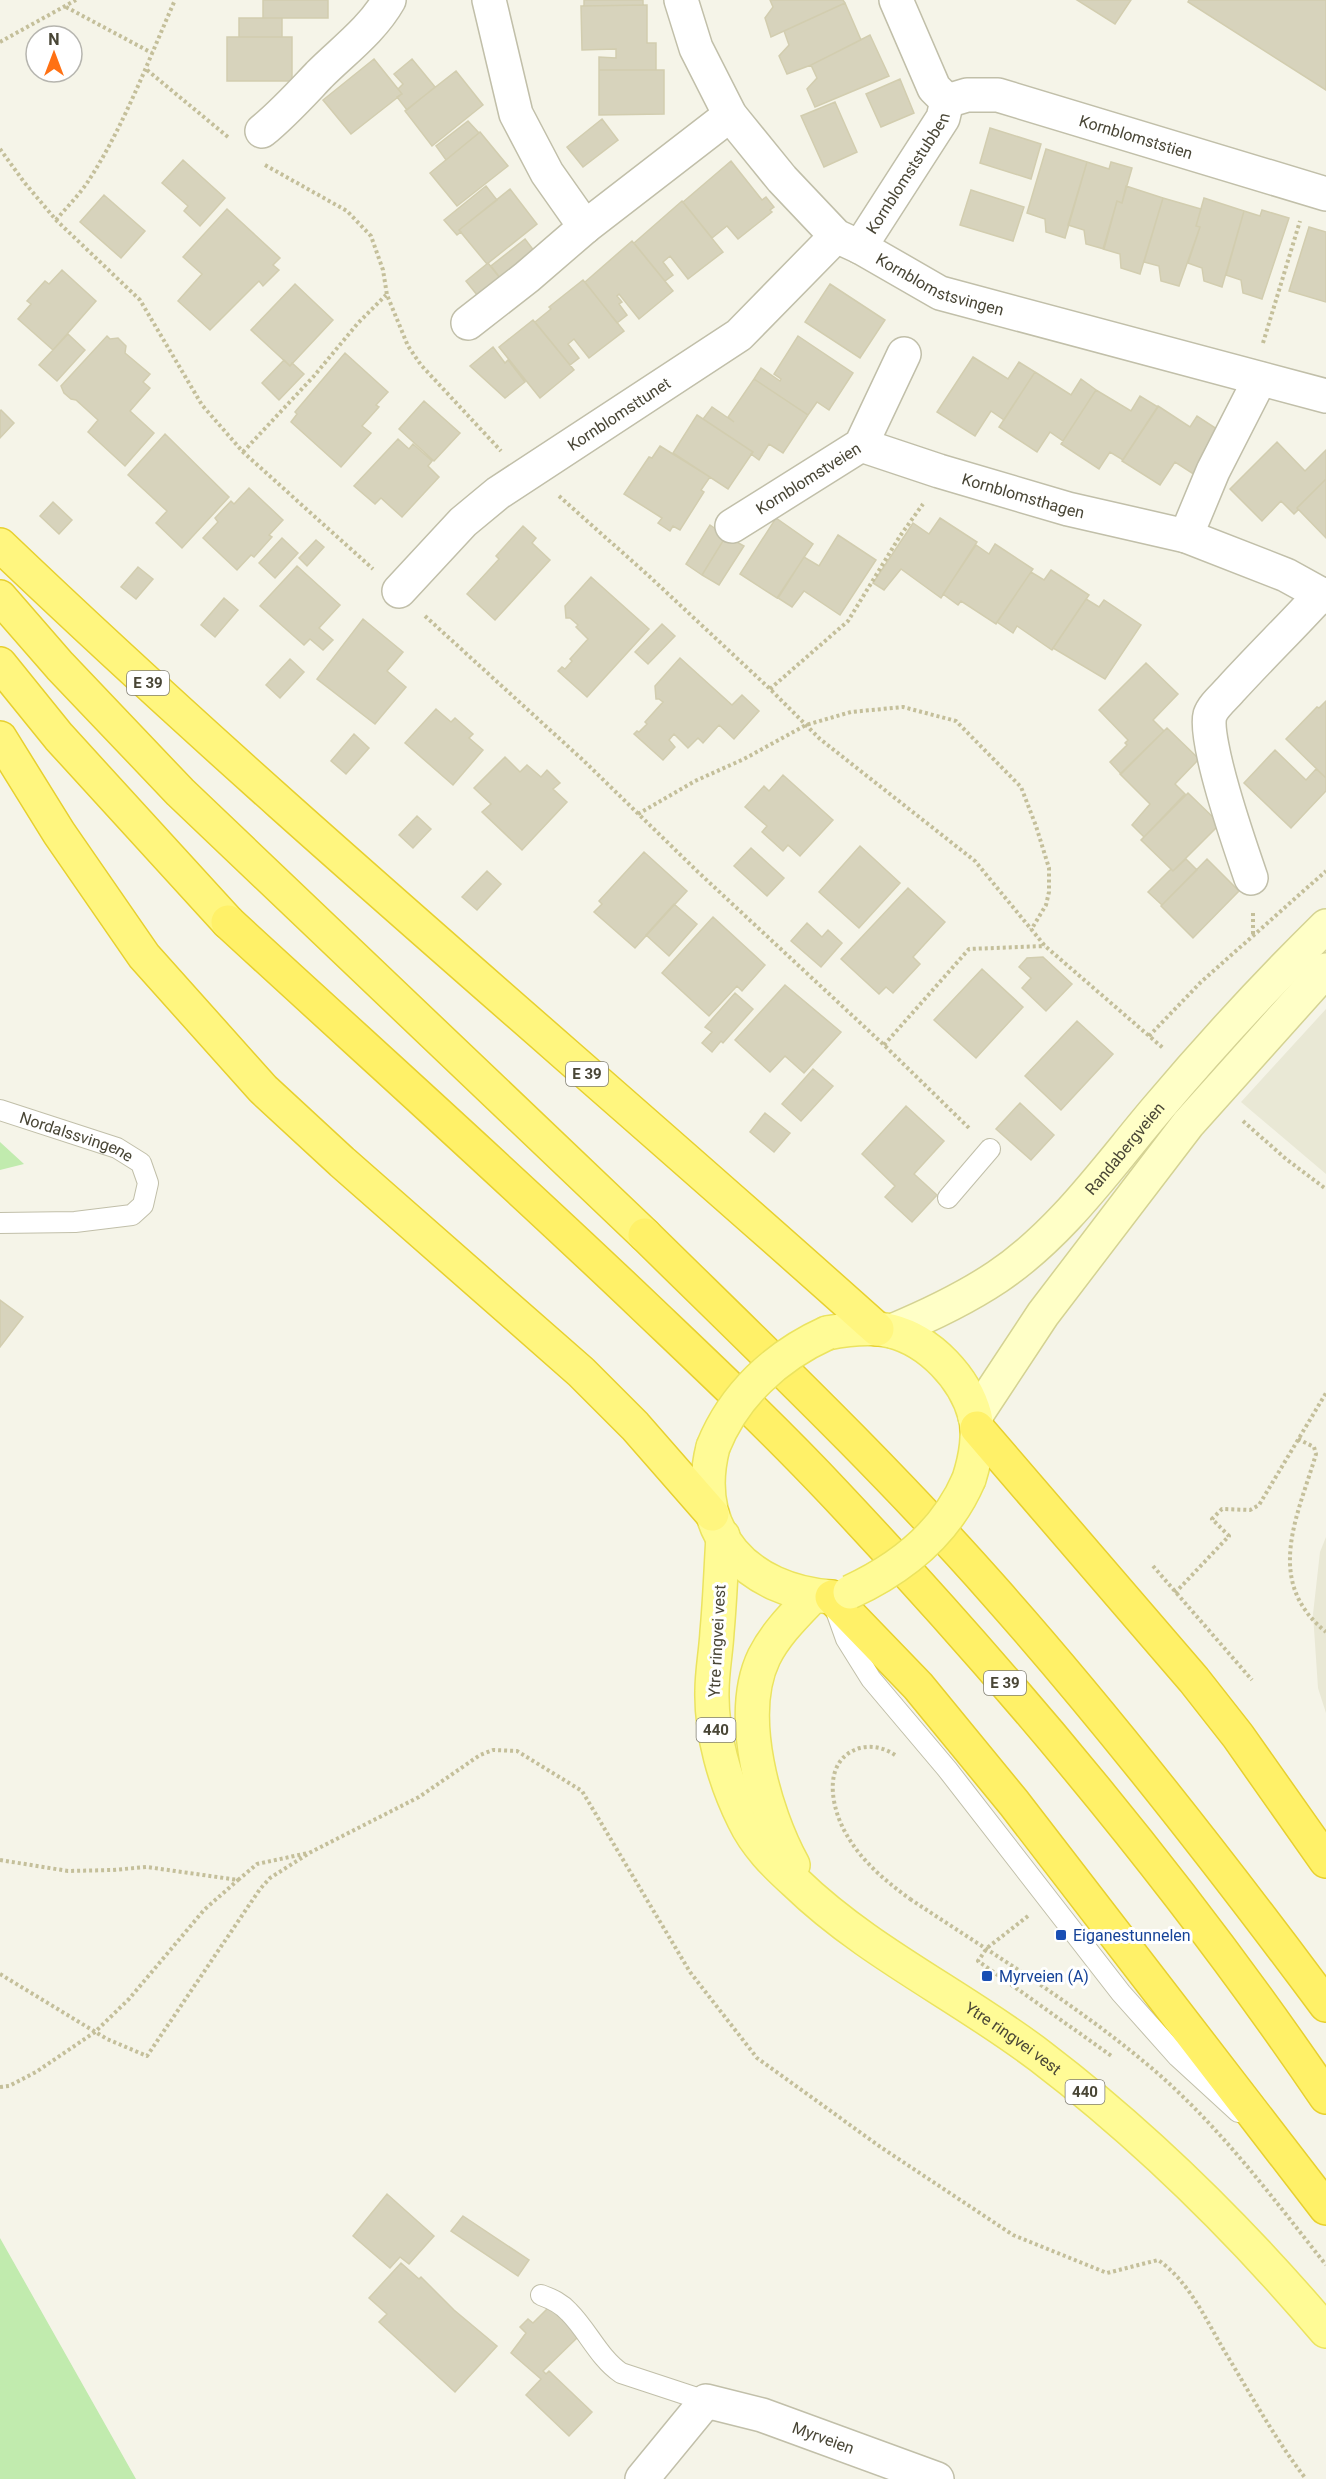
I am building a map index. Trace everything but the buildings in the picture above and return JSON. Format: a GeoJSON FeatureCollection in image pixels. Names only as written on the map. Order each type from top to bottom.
{"type":"FeatureCollection","features":[{"type":"Feature","properties":{"kind":"highway","name":"E 39"},"geometry":{"type":"LineString","coordinates":[[0,545],[163,697],[405,914],[885,1330]]}},
{"type":"Feature","properties":{"kind":"highway"},"geometry":{"type":"LineString","coordinates":[[0,597],[60,666],[188,800],[645,1235],[873,1460],[996,1592],[1108,1722],[1239,1888],[1326,2005]]}},
{"type":"Feature","properties":{"kind":"highway","name":"E 39"},"geometry":{"type":"LineString","coordinates":[[0,664],[59,737],[228,922],[589,1253],[723,1380],[834,1493],[952,1622],[1070,1757],[1199,1918],[1326,2097]]}},
{"type":"Feature","properties":{"kind":"highway"},"geometry":{"type":"LineString","coordinates":[[0,738],[58,833],[144,956],[263,1089],[342,1162],[581,1372],[635,1426],[717,1525]]}},
{"type":"Feature","properties":{"kind":"highway"},"geometry":{"type":"LineString","coordinates":[[976,1422],[1194,1680],[1238,1736],[1326,1861]]}},
{"type":"Feature","properties":{"kind":"highway"},"geometry":{"type":"LineString","coordinates":[[832,1595],[918,1686],[1014,1803],[1326,2208]]}},
{"type":"Feature","properties":{"kind":"main road","name":"Randabergveien"},"geometry":{"type":"LineString","coordinates":[[885,1330],[931,1314],[997,1277],[1031,1250],[1089,1191],[1158,1108],[1288,963],[1326,926]]}},
{"type":"Feature","properties":{"kind":"main road","name":"Randabergveien"},"geometry":{"type":"LineString","coordinates":[[976,1422],[1043,1314],[1188,1124],[1326,970]]}},
{"type":"Feature","properties":{"kind":"main road","name":"440"},"geometry":{"type":"LineString","coordinates":[[846,1329],[885,1330],[908,1338],[939,1358],[961,1385],[976,1422],[976,1449],[969,1479],[955,1508],[925,1543],[886,1574],[832,1595],[781,1588],[754,1573],[742,1563],[717,1525],[708,1476],[713,1447],[729,1414],[762,1377],[794,1350],[827,1333],[846,1329]]}},
{"type":"Feature","properties":{"kind":"main road","name":"Ytre ringvei vest"},"geometry":{"type":"LineString","coordinates":[[717,1525],[712,1693],[716,1734],[726,1774],[744,1822],[767,1856],[809,1896],[847,1926],[1038,2054],[1097,2102],[1203,2198],[1291,2290],[1326,2331]]}},
{"type":"Feature","properties":{"kind":"main road","name":"Ytre ringvei vest"},"geometry":{"type":"LineString","coordinates":[[809,1896],[778,1837],[762,1786],[753,1708],[756,1678],[775,1638],[832,1595]]}},
{"type":"Feature","properties":{"kind":"street"},"geometry":{"type":"LineString","coordinates":[[259,145],[318,76],[379,18],[389,0]]}},
{"type":"Feature","properties":{"kind":"street"},"geometry":{"type":"LineString","coordinates":[[489,0],[516,114],[547,173],[585,227]]}},
{"type":"Feature","properties":{"kind":"street","name":"Kornblomstsvingen"},"geometry":{"type":"LineString","coordinates":[[681,0],[696,48],[730,115],[782,179],[848,241],[940,293],[1260,365],[1326,396]]}},
{"type":"Feature","properties":{"kind":"street","name":"Kornblomststubben"},"geometry":{"type":"LineString","coordinates":[[848,241],[943,118],[947,101],[934,88],[896,0]]}},
{"type":"Feature","properties":{"kind":"street","name":"Kornblomststien"},"geometry":{"type":"LineString","coordinates":[[947,101],[967,95],[998,95],[1317,191]]}},
{"type":"Feature","properties":{"kind":"street"},"geometry":{"type":"LineString","coordinates":[[468,323],[585,227],[730,115]]}},
{"type":"Feature","properties":{"kind":"street","name":"Kornblomsttunet"},"geometry":{"type":"LineString","coordinates":[[399,591],[463,522],[531,471],[739,335],[848,241]]}},
{"type":"Feature","properties":{"kind":"street","name":"Kornblomstveien"},"geometry":{"type":"LineString","coordinates":[[732,526],[861,445],[904,354]]}},
{"type":"Feature","properties":{"kind":"street"},"geometry":{"type":"LineString","coordinates":[[1186,536],[1260,365]]}},
{"type":"Feature","properties":{"kind":"street","name":"Kornblomsthagen"},"geometry":{"type":"LineString","coordinates":[[861,445],[1068,509],[1186,536],[1286,576],[1323,595],[1264,652],[1210,713],[1209,729],[1251,878]]}},
{"type":"Feature","properties":{"kind":"street"},"geometry":{"type":"LineString","coordinates":[[642,2479],[706,2401]]}},
{"type":"Feature","properties":{"kind":"street","name":"Myrveien"},"geometry":{"type":"LineString","coordinates":[[706,2401],[762,2415],[937,2479]]}},
{"type":"Feature","properties":{"kind":"lane","name":"Nordalssvingene"},"geometry":{"type":"LineString","coordinates":[[0,1110],[117,1148],[141,1163],[148,1183],[143,1205],[132,1215],[75,1222],[0,1223]]}},
{"type":"Feature","properties":{"kind":"lane"},"geometry":{"type":"LineString","coordinates":[[948,1198],[990,1149]]}},
{"type":"Feature","properties":{"kind":"lane","name":"Myrveien"},"geometry":{"type":"LineString","coordinates":[[541,2295],[560,2303],[570,2312],[611,2366],[621,2373],[706,2401]]}},
{"type":"Feature","properties":{"kind":"path"},"geometry":{"type":"LineString","coordinates":[[0,42],[76,0]]}},
{"type":"Feature","properties":{"kind":"path"},"geometry":{"type":"LineString","coordinates":[[56,220],[88,182],[147,70],[175,0]]}},
{"type":"Feature","properties":{"kind":"path"},"geometry":{"type":"LineString","coordinates":[[66,7],[152,53]]}},
{"type":"Feature","properties":{"kind":"path"},"geometry":{"type":"LineString","coordinates":[[147,70],[230,138]]}},
{"type":"Feature","properties":{"kind":"path"},"geometry":{"type":"LineString","coordinates":[[259,145],[273,171],[347,211],[371,236],[383,270],[387,295],[408,346],[421,364],[504,453],[531,471],[651,577],[858,772],[948,838],[975,861],[1045,946],[1168,1053]]}},
{"type":"Feature","properties":{"kind":"path"},"geometry":{"type":"LineString","coordinates":[[0,149],[56,220],[140,300],[202,405],[243,452],[584,761],[826,993],[884,1045],[990,1149]]}},
{"type":"Feature","properties":{"kind":"path"},"geometry":{"type":"LineString","coordinates":[[1260,365],[1300,221],[1317,191]]}},
{"type":"Feature","properties":{"kind":"path"},"geometry":{"type":"LineString","coordinates":[[243,452],[314,376],[358,323],[387,295]]}},
{"type":"Feature","properties":{"kind":"path"},"geometry":{"type":"LineString","coordinates":[[770,689],[848,621],[900,536],[926,500],[939,471]]}},
{"type":"Feature","properties":{"kind":"path"},"geometry":{"type":"LineString","coordinates":[[638,814],[806,725],[851,712],[903,707],[956,721],[1020,787],[1036,826],[1049,868],[1049,892],[1046,905],[1031,930]]}},
{"type":"Feature","properties":{"kind":"path"},"geometry":{"type":"LineString","coordinates":[[1149,1036],[1210,974],[1326,871]]}},
{"type":"Feature","properties":{"kind":"path"},"geometry":{"type":"LineString","coordinates":[[884,1045],[969,950],[1045,946]]}},
{"type":"Feature","properties":{"kind":"path"},"geometry":{"type":"LineString","coordinates":[[1243,1121],[1286,1159],[1326,1189]]}},
{"type":"Feature","properties":{"kind":"path"},"geometry":{"type":"LineString","coordinates":[[1175,1593],[1229,1536],[1212,1519],[1222,1509],[1250,1510],[1258,1505],[1326,1393]]}},
{"type":"Feature","properties":{"kind":"path"},"geometry":{"type":"LineString","coordinates":[[1298,1439],[1314,1447],[1317,1454],[1293,1529],[1289,1566],[1292,1582],[1300,1601],[1310,1617],[1326,1632]]}},
{"type":"Feature","properties":{"kind":"path"},"geometry":{"type":"LineString","coordinates":[[1152,1566],[1252,1680]]}},
{"type":"Feature","properties":{"kind":"path"},"geometry":{"type":"LineString","coordinates":[[898,1757],[877,1747],[863,1747],[851,1751],[842,1758],[835,1769],[833,1792],[835,1807],[843,1828],[856,1850],[880,1877],[1078,2011],[1156,2072],[1195,2108],[1246,2163],[1326,2265]]}},
{"type":"Feature","properties":{"kind":"path"},"geometry":{"type":"LineString","coordinates":[[0,1974],[95,2032],[125,2048],[147,2056],[260,1889],[270,1878],[311,1852],[419,1797],[480,1755],[493,1750],[517,1751],[582,1791],[690,1972],[758,2058],[882,2148],[1013,2235],[1107,2273],[1158,2260],[1169,2268],[1189,2292],[1280,2445],[1306,2479]]}},
{"type":"Feature","properties":{"kind":"path"},"geometry":{"type":"LineString","coordinates":[[0,2087],[9,2086],[36,2072],[95,2032],[129,1999],[204,1910],[257,1864],[311,1852]]}},
{"type":"Feature","properties":{"kind":"path"},"geometry":{"type":"LineString","coordinates":[[0,1860],[68,1871],[147,1867],[238,1880]]}},
{"type":"Feature","properties":{"kind":"path"},"geometry":{"type":"LineString","coordinates":[[1034,1911],[987,1948],[978,1961],[1113,2057]]}},
{"type":"Feature","properties":{"kind":"shaded area"},"geometry":{"type":"Polygon","coordinates":[[[1326,1009],[1326,1174],[1241,1102],[1326,1009]]]}},
{"type":"Feature","properties":{"kind":"shaded area"},"geometry":{"type":"Polygon","coordinates":[[[1326,1537],[1326,1713],[1318,1688],[1313,1614],[1320,1552],[1326,1537]]]}},
{"type":"Feature","properties":{"kind":"green space"},"geometry":{"type":"Polygon","coordinates":[[[0,1142],[24,1164],[0,1170],[0,1142]]]}},
{"type":"Feature","properties":{"kind":"green space"},"geometry":{"type":"Polygon","coordinates":[[[0,2238],[136,2479],[0,2479],[0,2238]]]}},
{"type":"Feature","properties":{"kind":"place","name":"Eiganestunnelen"},"geometry":{"type":"Point","coordinates":[1061,1935]}},
{"type":"Feature","properties":{"kind":"place","name":"Myrveien (A)"},"geometry":{"type":"Point","coordinates":[987,1976]}}]}
